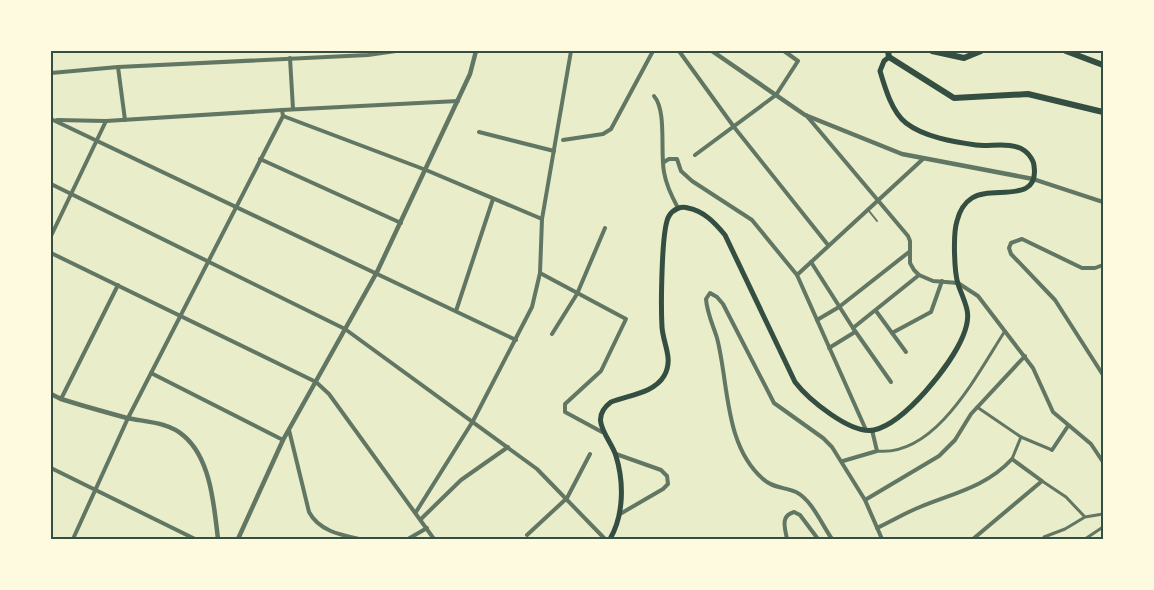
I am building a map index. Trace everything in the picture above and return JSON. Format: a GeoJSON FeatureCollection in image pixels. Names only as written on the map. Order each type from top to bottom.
{"type":"FeatureCollection","features":[{"type":"Feature","properties":{"kind":"main road"},"geometry":{"type":"LineString","coordinates":[[932,51],[964,58],[981,51]]}},
{"type":"Feature","properties":{"kind":"main road"},"geometry":{"type":"LineString","coordinates":[[1066,51],[1103,65]]}},
{"type":"Feature","properties":{"kind":"main road"},"geometry":{"type":"LineString","coordinates":[[610,539],[619,515],[622,489],[616,454],[602,432],[602,415],[608,404],[651,389],[661,381],[666,371],[668,355],[662,329],[663,252],[666,222],[670,214],[678,208],[691,208],[715,223],[725,235],[800,389],[826,411],[852,426],[869,430],[885,426],[904,412],[929,388],[963,336],[968,305],[958,283],[954,229],[964,206],[972,198],[984,193],[1018,192],[1027,188],[1034,179],[1034,165],[1024,150],[1014,147],[976,145],[948,139],[921,131],[905,122],[892,103],[880,71],[889,54],[954,98],[1029,94],[1103,112]]}},
{"type":"Feature","properties":{"kind":"street"},"geometry":{"type":"LineString","coordinates":[[51,73],[118,67],[368,55],[396,51]]}},
{"type":"Feature","properties":{"kind":"street"},"geometry":{"type":"LineString","coordinates":[[238,539],[283,440],[401,223],[470,74],[476,51]]}},
{"type":"Feature","properties":{"kind":"street"},"geometry":{"type":"LineString","coordinates":[[416,512],[473,421],[532,307],[540,273],[542,219],[571,51]]}},
{"type":"Feature","properties":{"kind":"street"},"geometry":{"type":"LineString","coordinates":[[563,140],[603,134],[611,129],[653,51]]}},
{"type":"Feature","properties":{"kind":"street"},"geometry":{"type":"LineString","coordinates":[[679,51],[734,127],[828,245]]}},
{"type":"Feature","properties":{"kind":"street"},"geometry":{"type":"LineString","coordinates":[[712,51],[805,115],[902,154],[1034,179],[1103,202]]}},
{"type":"Feature","properties":{"kind":"street"},"geometry":{"type":"LineString","coordinates":[[695,155],[776,95],[798,61],[784,51]]}},
{"type":"Feature","properties":{"kind":"street"},"geometry":{"type":"LineString","coordinates":[[290,58],[293,109]]}},
{"type":"Feature","properties":{"kind":"street"},"geometry":{"type":"LineString","coordinates":[[118,67],[124,120]]}},
{"type":"Feature","properties":{"kind":"street"},"geometry":{"type":"LineString","coordinates":[[654,96],[660,110],[663,169],[678,208]]}},
{"type":"Feature","properties":{"kind":"street"},"geometry":{"type":"LineString","coordinates":[[52,120],[106,121],[458,101]]}},
{"type":"Feature","properties":{"kind":"street"},"geometry":{"type":"LineString","coordinates":[[73,539],[128,418],[283,116],[282,110]]}},
{"type":"Feature","properties":{"kind":"street"},"geometry":{"type":"LineString","coordinates":[[805,115],[908,236],[910,263],[919,275],[933,281],[958,283],[978,296],[1034,368],[1053,412],[1091,444],[1103,462]]}},
{"type":"Feature","properties":{"kind":"street"},"geometry":{"type":"LineString","coordinates":[[283,116],[426,170],[542,219]]}},
{"type":"Feature","properties":{"kind":"street"},"geometry":{"type":"LineString","coordinates":[[52,120],[516,340]]}},
{"type":"Feature","properties":{"kind":"street"},"geometry":{"type":"LineString","coordinates":[[51,236],[106,121]]}},
{"type":"Feature","properties":{"kind":"street"},"geometry":{"type":"LineString","coordinates":[[479,132],[554,151]]}},
{"type":"Feature","properties":{"kind":"street"},"geometry":{"type":"LineString","coordinates":[[260,159],[401,223]]}},
{"type":"Feature","properties":{"kind":"street"},"geometry":{"type":"LineString","coordinates":[[664,162],[677,159],[681,171],[692,181],[748,217],[797,275],[878,451]]}},
{"type":"Feature","properties":{"kind":"street"},"geometry":{"type":"LineString","coordinates":[[797,275],[922,159]]}},
{"type":"Feature","properties":{"kind":"street"},"geometry":{"type":"LineString","coordinates":[[51,184],[345,329],[537,468],[604,539]]}},
{"type":"Feature","properties":{"kind":"street"},"geometry":{"type":"LineString","coordinates":[[456,311],[493,199]]}},
{"type":"Feature","properties":{"kind":"street"},"geometry":{"type":"LineString","coordinates":[[552,334],[577,294],[605,228]]}},
{"type":"Feature","properties":{"kind":"street"},"geometry":{"type":"LineString","coordinates":[[1103,265],[1095,268],[1082,268],[1022,239],[1011,243],[1009,248],[1011,254],[1055,300],[1103,375]]}},
{"type":"Feature","properties":{"kind":"street"},"geometry":{"type":"LineString","coordinates":[[817,320],[839,307],[910,252]]}},
{"type":"Feature","properties":{"kind":"street"},"geometry":{"type":"LineString","coordinates":[[51,253],[316,382],[329,394],[435,539]]}},
{"type":"Feature","properties":{"kind":"street"},"geometry":{"type":"LineString","coordinates":[[811,262],[854,330],[891,382]]}},
{"type":"Feature","properties":{"kind":"street"},"geometry":{"type":"LineString","coordinates":[[540,273],[626,319],[601,370],[565,404],[565,412],[602,432]]}},
{"type":"Feature","properties":{"kind":"street"},"geometry":{"type":"LineString","coordinates":[[829,348],[919,275]]}},
{"type":"Feature","properties":{"kind":"street"},"geometry":{"type":"LineString","coordinates":[[892,333],[929,314],[935,304],[942,281]]}},
{"type":"Feature","properties":{"kind":"street"},"geometry":{"type":"LineString","coordinates":[[61,399],[118,285]]}},
{"type":"Feature","properties":{"kind":"street"},"geometry":{"type":"LineString","coordinates":[[832,539],[800,494],[764,481],[751,467],[740,449],[717,339],[706,309],[706,299],[710,294],[717,297],[723,304],[774,403],[823,438],[843,461],[865,500],[882,539]]}},
{"type":"Feature","properties":{"kind":"street"},"geometry":{"type":"LineString","coordinates":[[876,311],[906,352]]}},
{"type":"Feature","properties":{"kind":"street"},"geometry":{"type":"LineString","coordinates":[[843,461],[878,451],[902,450],[939,427],[1006,330]]}},
{"type":"Feature","properties":{"kind":"street"},"geometry":{"type":"LineString","coordinates":[[865,500],[948,449],[967,419],[1025,356]]}},
{"type":"Feature","properties":{"kind":"street"},"geometry":{"type":"LineString","coordinates":[[151,373],[283,440]]}},
{"type":"Feature","properties":{"kind":"street"},"geometry":{"type":"LineString","coordinates":[[51,394],[128,418],[172,428],[190,442],[210,486],[218,539]]}},
{"type":"Feature","properties":{"kind":"street"},"geometry":{"type":"LineString","coordinates":[[977,407],[1021,437],[1052,450],[1068,426]]}},
{"type":"Feature","properties":{"kind":"street"},"geometry":{"type":"LineString","coordinates":[[289,429],[309,512],[313,519],[320,526],[333,532],[360,539]]}},
{"type":"Feature","properties":{"kind":"street"},"geometry":{"type":"LineString","coordinates":[[877,528],[916,508],[989,479],[1012,459],[1021,437]]}},
{"type":"Feature","properties":{"kind":"street"},"geometry":{"type":"LineString","coordinates":[[421,519],[461,480],[508,447]]}},
{"type":"Feature","properties":{"kind":"street"},"geometry":{"type":"LineString","coordinates":[[527,535],[567,498],[591,454]]}},
{"type":"Feature","properties":{"kind":"street"},"geometry":{"type":"LineString","coordinates":[[616,454],[661,470],[667,476],[668,484],[619,515]]}},
{"type":"Feature","properties":{"kind":"street"},"geometry":{"type":"LineString","coordinates":[[1012,459],[1066,497],[1084,516]]}},
{"type":"Feature","properties":{"kind":"street"},"geometry":{"type":"LineString","coordinates":[[51,468],[195,539]]}},
{"type":"Feature","properties":{"kind":"street"},"geometry":{"type":"LineString","coordinates":[[973,539],[1042,481]]}},
{"type":"Feature","properties":{"kind":"street"},"geometry":{"type":"LineString","coordinates":[[787,539],[785,518],[789,513],[794,512],[800,515],[818,539]]}},
{"type":"Feature","properties":{"kind":"street"},"geometry":{"type":"LineString","coordinates":[[1044,537],[1065,529],[1084,516],[1103,514]]}},
{"type":"Feature","properties":{"kind":"street"},"geometry":{"type":"LineString","coordinates":[[1085,539],[1103,527]]}},
{"type":"Feature","properties":{"kind":"street"},"geometry":{"type":"LineString","coordinates":[[408,539],[427,528]]}},
{"type":"Feature","properties":{"kind":"lane"},"geometry":{"type":"LineString","coordinates":[[867,209],[877,221]]}}]}
